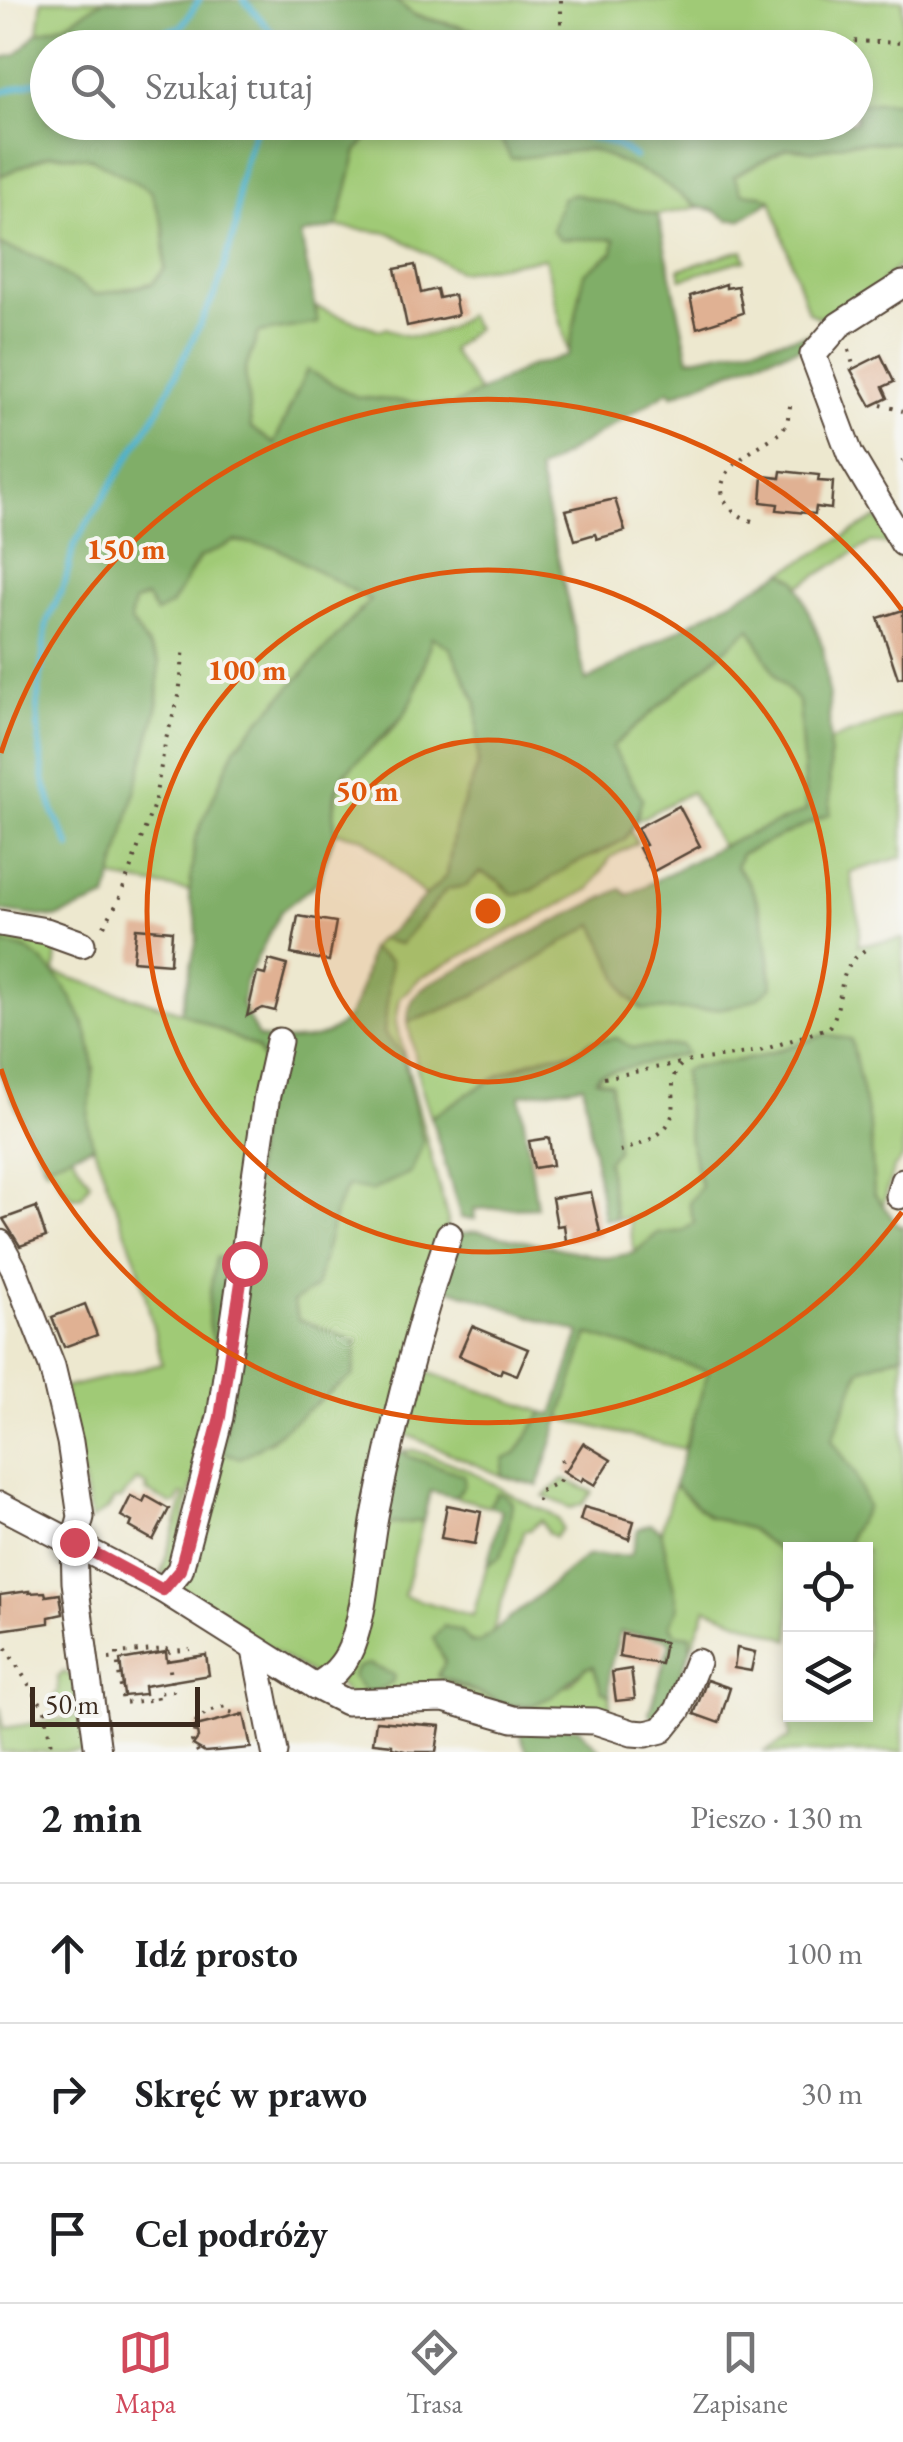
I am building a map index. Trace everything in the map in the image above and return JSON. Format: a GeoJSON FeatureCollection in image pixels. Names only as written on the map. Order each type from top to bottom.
{"type":"FeatureCollection","features":[{"type":"Feature","properties":{"kind":"street"},"geometry":{"type":"LineString","coordinates":[[903,284],[838,325],[813,355],[850,454],[903,544]]}},
{"type":"Feature","properties":{"kind":"street"},"geometry":{"type":"LineString","coordinates":[[0,923],[82,944]]}},
{"type":"Feature","properties":{"kind":"street"},"geometry":{"type":"LineString","coordinates":[[163,1590],[180,1570],[220,1417],[268,1095],[280,1041]]}},
{"type":"Feature","properties":{"kind":"street"},"geometry":{"type":"LineString","coordinates":[[315,1686],[339,1667],[355,1634],[412,1350],[449,1235]]}},
{"type":"Feature","properties":{"kind":"street"},"geometry":{"type":"LineString","coordinates":[[0,1242],[52,1366],[64,1413],[81,1517],[74,1542],[80,1635],[98,1752]]}},
{"type":"Feature","properties":{"kind":"street"},"geometry":{"type":"LineString","coordinates":[[0,1505],[163,1590],[346,1702],[444,1699],[513,1719],[595,1721],[646,1734],[662,1730],[678,1710],[697,1662]]}},
{"type":"Feature","properties":{"kind":"street"},"geometry":{"type":"LineString","coordinates":[[256,1650],[275,1752]]}},
{"type":"Feature","properties":{"kind":"path"},"geometry":{"type":"LineString","coordinates":[[561,0],[561,30]]}},
{"type":"Feature","properties":{"kind":"path"},"geometry":{"type":"LineString","coordinates":[[873,42],[903,43]]}},
{"type":"Feature","properties":{"kind":"path"},"geometry":{"type":"LineString","coordinates":[[752,521],[738,517],[728,508],[723,481],[730,469],[781,432],[787,423],[790,401]]}},
{"type":"Feature","properties":{"kind":"path"},"geometry":{"type":"LineString","coordinates":[[882,405],[903,411]]}},
{"type":"Feature","properties":{"kind":"path"},"geometry":{"type":"LineString","coordinates":[[104,926],[119,900],[154,804],[178,696],[184,647]]}},
{"type":"Feature","properties":{"kind":"path"},"geometry":{"type":"LineString","coordinates":[[604,1078],[760,1052],[830,1027],[836,1017],[844,972],[868,948]]}},
{"type":"Feature","properties":{"kind":"path"},"geometry":{"type":"LineString","coordinates":[[620,1151],[658,1138],[668,1128],[673,1115],[675,1073],[685,1062]]}},
{"type":"Feature","properties":{"kind":"path"},"geometry":{"type":"LineString","coordinates":[[538,1501],[540,1491],[553,1487],[562,1476],[562,1458]]}},
{"type":"Feature","properties":{"kind":"path"},"geometry":{"type":"LineString","coordinates":[[8,1632],[0,1636],[45,1710],[52,1752]]}},
{"type":"Feature","properties":{"kind":"path"},"geometry":{"type":"LineString","coordinates":[[168,1652],[173,1691],[156,1693],[157,1698],[123,1703],[116,1654],[160,1648],[168,1652],[190,1649]]}},
{"type":"Feature","properties":{"kind":"path"},"geometry":{"type":"LineString","coordinates":[[104,1659],[117,1658]]}},
{"type":"Feature","properties":{"kind":"path"},"geometry":{"type":"LineString","coordinates":[[198,1752],[192,1741],[197,1719],[229,1705]]}},
{"type":"Feature","properties":{"kind":"green space"},"geometry":{"type":"Polygon","coordinates":[[[42,0],[104,0],[66,24],[38,30],[42,0]]]}},
{"type":"Feature","properties":{"kind":"green space"},"geometry":{"type":"Polygon","coordinates":[[[104,0],[395,0],[415,16],[472,30],[47,30],[66,24],[104,0]]]}},
{"type":"Feature","properties":{"kind":"green space"},"geometry":{"type":"Polygon","coordinates":[[[395,0],[903,0],[903,102],[873,103],[873,30],[474,30],[415,15],[395,0]]]}},
{"type":"Feature","properties":{"kind":"green space"},"geometry":{"type":"Polygon","coordinates":[[[30,40],[30,140],[366,140],[357,151],[337,227],[301,235],[318,323],[258,333],[245,371],[251,428],[274,444],[307,370],[357,397],[452,406],[530,366],[568,356],[584,274],[613,252],[615,239],[560,239],[552,230],[562,198],[573,194],[658,215],[689,359],[824,331],[800,348],[763,358],[672,395],[670,390],[538,471],[586,681],[783,572],[796,580],[823,647],[829,698],[830,814],[741,854],[736,867],[759,906],[772,986],[746,1003],[729,1007],[642,1009],[627,996],[594,924],[481,992],[408,1022],[414,999],[432,982],[621,889],[628,895],[721,846],[806,811],[799,702],[777,678],[750,628],[612,747],[642,798],[636,821],[624,840],[568,867],[533,890],[513,895],[499,881],[480,872],[466,886],[447,889],[400,944],[379,939],[447,875],[455,826],[478,766],[477,703],[450,648],[432,637],[404,715],[346,772],[336,790],[335,832],[318,882],[281,911],[245,982],[242,1005],[258,1037],[282,1041],[317,1037],[343,1022],[351,1011],[370,949],[391,961],[384,1034],[402,1053],[423,1142],[411,1172],[371,1191],[347,1186],[336,1209],[316,1287],[293,1302],[298,1319],[357,1341],[353,1376],[240,1458],[223,1452],[265,1064],[257,1048],[181,1012],[197,938],[196,917],[189,897],[195,839],[235,748],[370,600],[275,547],[235,541],[199,558],[171,605],[156,613],[146,597],[134,602],[130,620],[159,662],[158,705],[107,898],[55,918],[0,911],[0,245],[41,259],[95,295],[152,284],[165,269],[164,228],[151,191],[91,158],[51,154],[0,176],[0,59],[17,54],[30,40]]]}},
{"type":"Feature","properties":{"kind":"green space"},"geometry":{"type":"Polygon","coordinates":[[[873,102],[903,102],[903,143],[852,142],[813,151],[787,148],[734,176],[742,193],[771,200],[742,219],[729,220],[713,210],[698,207],[657,178],[590,149],[511,159],[502,140],[873,140],[873,102]]]}},
{"type":"Feature","properties":{"kind":"green space"},"geometry":{"type":"Polygon","coordinates":[[[366,140],[502,140],[511,158],[590,149],[657,178],[698,207],[658,215],[573,194],[615,238],[613,252],[584,274],[569,356],[545,258],[460,272],[390,233],[337,227],[357,151],[366,140]]]}},
{"type":"Feature","properties":{"kind":"green space"},"geometry":{"type":"Polygon","coordinates":[[[852,142],[903,143],[903,262],[882,281],[886,289],[848,313],[818,317],[808,312],[771,200],[741,194],[734,176],[787,148],[813,151],[852,142]]]}},
{"type":"Feature","properties":{"kind":"green space"},"geometry":{"type":"Polygon","coordinates":[[[51,154],[91,158],[152,191],[164,228],[165,269],[152,283],[95,295],[41,259],[0,245],[0,176],[51,154]]]}},
{"type":"Feature","properties":{"kind":"green space"},"geometry":{"type":"Polygon","coordinates":[[[743,250],[746,260],[681,279],[679,269],[743,250]]]}},
{"type":"Feature","properties":{"kind":"green space"},"geometry":{"type":"Polygon","coordinates":[[[316,307],[407,336],[438,332],[467,315],[476,328],[451,350],[479,392],[452,406],[357,397],[307,370],[274,444],[251,428],[245,371],[258,333],[317,323],[316,307]]]}},
{"type":"Feature","properties":{"kind":"green space"},"geometry":{"type":"Polygon","coordinates":[[[877,518],[903,553],[903,561],[890,544],[872,542],[799,586],[783,572],[877,518]]]}},
{"type":"Feature","properties":{"kind":"green space"},"geometry":{"type":"Polygon","coordinates":[[[235,541],[275,547],[370,600],[235,748],[195,839],[190,891],[112,878],[158,705],[159,662],[130,620],[134,602],[146,597],[171,605],[199,558],[235,541]]]}},
{"type":"Feature","properties":{"kind":"green space"},"geometry":{"type":"Polygon","coordinates":[[[750,627],[777,678],[799,702],[806,811],[721,846],[691,792],[636,821],[642,798],[611,747],[750,627]]]}},
{"type":"Feature","properties":{"kind":"green space"},"geometry":{"type":"Polygon","coordinates":[[[432,636],[450,648],[477,703],[478,766],[455,826],[447,875],[426,897],[364,838],[335,832],[335,807],[346,774],[407,710],[419,684],[432,636]]]}},
{"type":"Feature","properties":{"kind":"green space"},"geometry":{"type":"Polygon","coordinates":[[[903,714],[903,857],[850,872],[860,926],[858,945],[903,939],[903,1158],[893,1169],[883,1206],[874,1195],[870,1127],[824,1035],[755,1058],[691,1067],[683,1072],[689,1136],[701,1187],[694,1223],[683,1231],[657,1234],[634,1253],[629,1218],[616,1219],[606,1160],[617,1150],[596,1079],[632,1048],[607,1039],[574,1052],[528,1062],[431,1117],[408,1022],[481,992],[594,923],[627,996],[772,986],[759,906],[746,878],[736,867],[741,854],[829,814],[829,741],[903,714]]]}},
{"type":"Feature","properties":{"kind":"green space"},"geometry":{"type":"Polygon","coordinates":[[[630,830],[637,843],[611,857],[590,889],[420,978],[400,998],[396,1023],[448,1221],[350,1630],[318,1678],[184,1597],[180,1583],[228,1404],[268,1443],[316,1400],[353,1375],[357,1341],[298,1319],[293,1302],[347,1186],[392,1180],[411,1172],[423,1142],[402,1053],[384,1034],[391,961],[370,949],[379,939],[400,944],[447,889],[466,885],[480,872],[499,881],[513,895],[521,893],[610,848],[630,830]]]}},
{"type":"Feature","properties":{"kind":"green space"},"geometry":{"type":"Polygon","coordinates":[[[0,930],[42,939],[57,952],[55,973],[181,1012],[257,1048],[267,1069],[224,1347],[173,1570],[154,1577],[161,1573],[185,1495],[181,1494],[177,1503],[172,1504],[146,1491],[148,1486],[137,1480],[121,1499],[114,1499],[108,1509],[91,1520],[64,1388],[162,1364],[138,1265],[86,1126],[94,1068],[26,949],[0,944],[0,930]]]}},
{"type":"Feature","properties":{"kind":"green space"},"geometry":{"type":"Polygon","coordinates":[[[0,944],[27,950],[54,974],[75,1004],[92,1054],[88,1117],[94,1146],[44,1165],[0,1073],[0,944]]]}},
{"type":"Feature","properties":{"kind":"green space"},"geometry":{"type":"Polygon","coordinates":[[[824,1035],[851,1039],[870,1127],[874,1194],[903,1226],[903,1354],[860,1369],[832,1440],[855,1474],[867,1507],[849,1542],[783,1542],[783,1555],[750,1529],[708,1516],[674,1485],[708,1371],[588,1334],[538,1486],[502,1476],[504,1459],[516,1454],[543,1412],[553,1415],[580,1333],[442,1286],[456,1234],[477,1231],[606,1258],[634,1253],[657,1234],[683,1231],[694,1223],[689,1203],[701,1186],[690,1142],[683,1072],[691,1067],[755,1058],[824,1035]]]}},
{"type":"Feature","properties":{"kind":"green space"},"geometry":{"type":"Polygon","coordinates":[[[617,1038],[632,1048],[681,1045],[686,1054],[599,1074],[596,1079],[611,1083],[617,1150],[607,1161],[616,1219],[604,1219],[583,1085],[520,1095],[537,1207],[474,1209],[475,1219],[461,1218],[431,1117],[503,1073],[546,1056],[575,1052],[590,1042],[617,1038]]]}},
{"type":"Feature","properties":{"kind":"green space"},"geometry":{"type":"Polygon","coordinates":[[[71,1154],[90,1182],[82,1196],[73,1197],[61,1185],[54,1168],[46,1169],[44,1165],[71,1154]]]}},
{"type":"Feature","properties":{"kind":"green space"},"geometry":{"type":"Polygon","coordinates":[[[235,1256],[219,1349],[208,1317],[212,1281],[216,1258],[235,1256]]]}},
{"type":"Feature","properties":{"kind":"green space"},"geometry":{"type":"Polygon","coordinates":[[[587,1334],[709,1371],[684,1449],[559,1418],[587,1334]]]}},
{"type":"Feature","properties":{"kind":"green space"},"geometry":{"type":"Polygon","coordinates":[[[903,1354],[903,1752],[763,1752],[790,1738],[789,1722],[873,1722],[873,1542],[849,1542],[867,1507],[855,1474],[832,1440],[860,1369],[903,1354]]]}},
{"type":"Feature","properties":{"kind":"green space"},"geometry":{"type":"Polygon","coordinates":[[[418,1369],[543,1412],[502,1476],[403,1433],[418,1369]]]}},
{"type":"Feature","properties":{"kind":"green space"},"geometry":{"type":"Polygon","coordinates":[[[414,1450],[467,1469],[547,1511],[559,1520],[562,1529],[555,1537],[541,1520],[530,1530],[524,1530],[492,1634],[479,1643],[471,1642],[460,1631],[433,1639],[442,1650],[447,1682],[508,1705],[571,1684],[585,1668],[594,1666],[602,1691],[610,1696],[610,1714],[347,1695],[336,1680],[382,1525],[423,1521],[404,1596],[473,1616],[487,1565],[500,1557],[512,1503],[497,1493],[489,1506],[455,1497],[464,1485],[464,1475],[407,1456],[405,1451],[414,1450]]]}},
{"type":"Feature","properties":{"kind":"green space"},"geometry":{"type":"Polygon","coordinates":[[[405,1451],[407,1456],[464,1475],[464,1485],[455,1497],[430,1491],[423,1521],[382,1525],[396,1454],[405,1451]]]}},
{"type":"Feature","properties":{"kind":"green space"},"geometry":{"type":"Polygon","coordinates":[[[564,1479],[592,1492],[583,1504],[571,1508],[544,1496],[564,1479]]]}},
{"type":"Feature","properties":{"kind":"green space"},"geometry":{"type":"Polygon","coordinates":[[[674,1485],[708,1516],[750,1529],[783,1555],[783,1637],[706,1608],[690,1651],[690,1635],[675,1633],[669,1625],[678,1607],[661,1531],[674,1485]]]}},
{"type":"Feature","properties":{"kind":"green space"},"geometry":{"type":"Polygon","coordinates":[[[497,1493],[512,1503],[506,1543],[500,1557],[487,1565],[502,1510],[489,1506],[497,1493]]]}},
{"type":"Feature","properties":{"kind":"green space"},"geometry":{"type":"Polygon","coordinates":[[[650,1524],[661,1531],[678,1607],[670,1625],[675,1633],[690,1635],[690,1651],[661,1720],[653,1721],[649,1713],[670,1643],[665,1638],[620,1632],[609,1671],[610,1696],[602,1691],[593,1666],[585,1668],[551,1697],[533,1705],[508,1705],[438,1676],[445,1662],[433,1638],[444,1626],[480,1643],[586,1556],[631,1555],[638,1529],[650,1524]]]}},
{"type":"Feature","properties":{"kind":"green space"},"geometry":{"type":"Polygon","coordinates":[[[63,1556],[93,1752],[0,1752],[0,1707],[4,1728],[84,1715],[63,1556]]]}},
{"type":"Feature","properties":{"kind":"green space"},"geometry":{"type":"Polygon","coordinates":[[[369,1664],[394,1675],[392,1683],[367,1696],[352,1676],[358,1667],[369,1664]]]}},
{"type":"Feature","properties":{"kind":"green space"},"geometry":{"type":"Polygon","coordinates":[[[64,1672],[74,1678],[79,1710],[63,1712],[49,1704],[58,1691],[57,1677],[64,1672]]]}},
{"type":"Feature","properties":{"kind":"green space"},"geometry":{"type":"Polygon","coordinates":[[[517,1727],[578,1728],[602,1752],[527,1752],[517,1727]]]}},
{"type":"Feature","properties":{"kind":"building"},"geometry":{"type":"Polygon","coordinates":[[[415,265],[421,293],[437,289],[439,298],[454,295],[458,315],[407,326],[395,269],[415,265]]]}},
{"type":"Feature","properties":{"kind":"building"},"geometry":{"type":"Polygon","coordinates":[[[726,284],[726,288],[738,286],[743,313],[697,328],[690,296],[726,284]]]}},
{"type":"Feature","properties":{"kind":"building"},"geometry":{"type":"Polygon","coordinates":[[[881,355],[894,382],[883,387],[888,398],[871,406],[851,370],[881,355]]]}},
{"type":"Feature","properties":{"kind":"building"},"geometry":{"type":"Polygon","coordinates":[[[781,471],[819,475],[818,481],[833,482],[831,509],[816,507],[815,514],[777,510],[778,504],[761,502],[763,476],[780,478],[781,471]]]}},
{"type":"Feature","properties":{"kind":"building"},"geometry":{"type":"Polygon","coordinates":[[[615,499],[625,531],[575,540],[566,510],[615,499]]]}},
{"type":"Feature","properties":{"kind":"building"},"geometry":{"type":"Polygon","coordinates":[[[903,610],[903,677],[898,678],[878,618],[903,610]]]}},
{"type":"Feature","properties":{"kind":"building"},"geometry":{"type":"Polygon","coordinates":[[[679,806],[700,846],[652,872],[639,848],[646,845],[637,828],[679,806]]]}},
{"type":"Feature","properties":{"kind":"building"},"geometry":{"type":"Polygon","coordinates":[[[298,916],[336,922],[329,961],[291,954],[298,916]]]}},
{"type":"Feature","properties":{"kind":"building"},"geometry":{"type":"Polygon","coordinates":[[[136,928],[172,931],[170,964],[133,961],[136,928]]]}},
{"type":"Feature","properties":{"kind":"building"},"geometry":{"type":"Polygon","coordinates":[[[269,960],[287,965],[275,1011],[263,1008],[247,1016],[257,973],[265,975],[269,960]]]}},
{"type":"Feature","properties":{"kind":"building"},"geometry":{"type":"Polygon","coordinates":[[[549,1138],[553,1165],[534,1168],[529,1141],[549,1138]]]}},
{"type":"Feature","properties":{"kind":"building"},"geometry":{"type":"Polygon","coordinates":[[[591,1192],[601,1236],[566,1241],[564,1225],[557,1226],[552,1198],[591,1192]]]}},
{"type":"Feature","properties":{"kind":"building"},"geometry":{"type":"Polygon","coordinates":[[[36,1207],[46,1237],[20,1246],[3,1219],[36,1207]]]}},
{"type":"Feature","properties":{"kind":"building"},"geometry":{"type":"Polygon","coordinates":[[[85,1304],[97,1335],[64,1347],[52,1317],[85,1304]]]}},
{"type":"Feature","properties":{"kind":"building"},"geometry":{"type":"Polygon","coordinates":[[[472,1326],[528,1349],[517,1375],[502,1369],[500,1374],[459,1356],[472,1326]]]}},
{"type":"Feature","properties":{"kind":"building"},"geometry":{"type":"Polygon","coordinates":[[[583,1443],[611,1460],[595,1485],[565,1472],[583,1443]]]}},
{"type":"Feature","properties":{"kind":"building"},"geometry":{"type":"Polygon","coordinates":[[[131,1496],[143,1502],[146,1496],[169,1509],[153,1540],[130,1527],[132,1522],[121,1516],[131,1496]]]}},
{"type":"Feature","properties":{"kind":"building"},"geometry":{"type":"Polygon","coordinates":[[[447,1505],[481,1512],[475,1544],[441,1538],[447,1505]]]}},
{"type":"Feature","properties":{"kind":"building"},"geometry":{"type":"Polygon","coordinates":[[[584,1507],[634,1521],[629,1539],[580,1520],[584,1507]]]}},
{"type":"Feature","properties":{"kind":"building"},"geometry":{"type":"Polygon","coordinates":[[[45,1592],[46,1596],[60,1594],[63,1614],[49,1617],[49,1623],[0,1630],[0,1595],[45,1592]]]}},
{"type":"Feature","properties":{"kind":"building"},"geometry":{"type":"Polygon","coordinates":[[[622,1634],[665,1642],[661,1664],[619,1657],[622,1634]]]}},
{"type":"Feature","properties":{"kind":"building"},"geometry":{"type":"Polygon","coordinates":[[[737,1648],[755,1652],[751,1671],[734,1668],[737,1648]]]}},
{"type":"Feature","properties":{"kind":"building"},"geometry":{"type":"Polygon","coordinates":[[[166,1652],[167,1661],[206,1655],[209,1675],[144,1686],[145,1694],[124,1696],[120,1660],[166,1652]]]}},
{"type":"Feature","properties":{"kind":"building"},"geometry":{"type":"Polygon","coordinates":[[[631,1669],[635,1699],[616,1701],[612,1672],[631,1669]]]}},
{"type":"Feature","properties":{"kind":"building"},"geometry":{"type":"Polygon","coordinates":[[[707,1680],[730,1688],[719,1723],[694,1714],[707,1680]]]}},
{"type":"Feature","properties":{"kind":"building"},"geometry":{"type":"Polygon","coordinates":[[[244,1714],[251,1748],[205,1752],[193,1745],[198,1738],[196,1726],[244,1714]]]}},
{"type":"Feature","properties":{"kind":"building"},"geometry":{"type":"Polygon","coordinates":[[[376,1721],[440,1726],[436,1752],[409,1752],[373,1743],[376,1721]]]}},
{"type":"Feature","properties":{"kind":"waterway"},"geometry":{"type":"LineString","coordinates":[[170,30],[182,26],[199,0]]}},
{"type":"Feature","properties":{"kind":"waterway"},"geometry":{"type":"LineString","coordinates":[[244,0],[270,30]]}},
{"type":"Feature","properties":{"kind":"waterway"},"geometry":{"type":"LineString","coordinates":[[0,93],[30,84]]}},
{"type":"Feature","properties":{"kind":"waterway"},"geometry":{"type":"LineString","coordinates":[[70,847],[44,780],[39,741],[37,706],[47,622],[65,583],[74,545],[159,409],[218,287],[236,227],[239,183],[252,140]]}},
{"type":"Feature","properties":{"kind":"waterway"},"geometry":{"type":"LineString","coordinates":[[600,140],[635,157]]}},
{"type":"Feature","properties":{"kind":"route"},"geometry":{"type":"LineString","coordinates":[[74,1542],[163,1590],[174,1580],[184,1556],[220,1417],[244,1263]]}}]}
